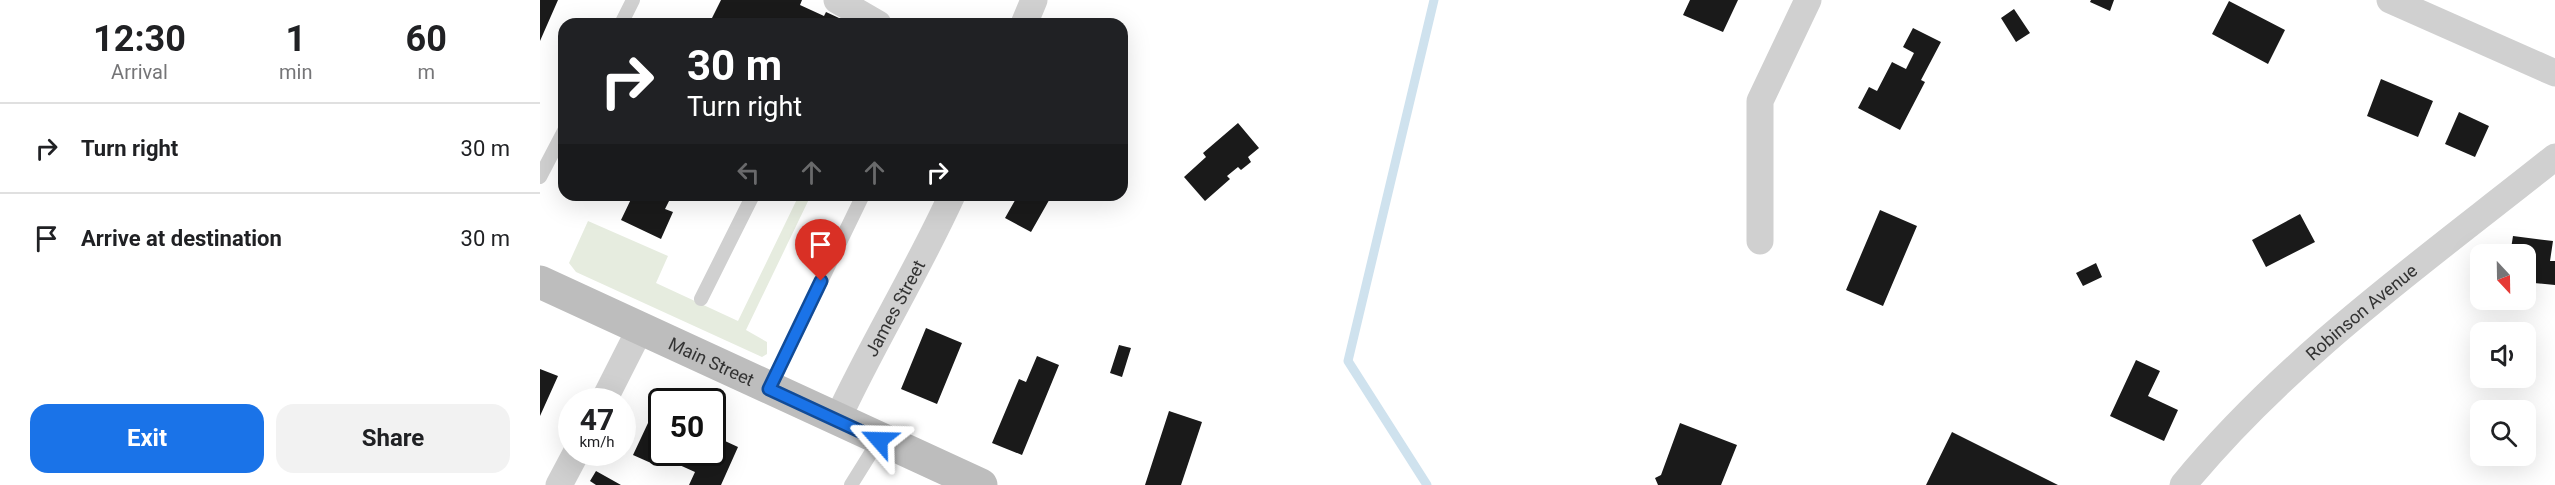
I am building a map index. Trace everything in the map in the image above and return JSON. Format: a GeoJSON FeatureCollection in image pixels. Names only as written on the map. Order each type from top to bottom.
{"type":"FeatureCollection","features":[{"type":"Feature","properties":{"kind":"main road","name":"Main Street"},"geometry":{"type":"LineString","coordinates":[[540,282],[973,483]]}},
{"type":"Feature","properties":{"kind":"street"},"geometry":{"type":"LineString","coordinates":[[837,0],[868,18]]}},
{"type":"Feature","properties":{"kind":"street"},"geometry":{"type":"LineString","coordinates":[[1026,18],[1034,0]]}},
{"type":"Feature","properties":{"kind":"street"},"geometry":{"type":"LineString","coordinates":[[1760,242],[1760,101],[1808,0]]}},
{"type":"Feature","properties":{"kind":"street"},"geometry":{"type":"LineString","coordinates":[[2390,0],[2555,74]]}},
{"type":"Feature","properties":{"kind":"street","name":"Robinson Avenue"},"geometry":{"type":"LineString","coordinates":[[2183,485],[2216,445],[2308,356],[2555,157]]}},
{"type":"Feature","properties":{"kind":"street","name":"James Street"},"geometry":{"type":"LineString","coordinates":[[837,420],[864,361],[928,248],[949,201]]}},
{"type":"Feature","properties":{"kind":"street"},"geometry":{"type":"LineString","coordinates":[[610,388],[640,329]]}},
{"type":"Feature","properties":{"kind":"street"},"geometry":{"type":"LineString","coordinates":[[559,485],[569,466]]}},
{"type":"Feature","properties":{"kind":"lane"},"geometry":{"type":"LineString","coordinates":[[624,18],[633,0]]}},
{"type":"Feature","properties":{"kind":"lane"},"geometry":{"type":"LineString","coordinates":[[540,177],[558,142]]}},
{"type":"Feature","properties":{"kind":"lane"},"geometry":{"type":"LineString","coordinates":[[700,299],[750,201]]}},
{"type":"Feature","properties":{"kind":"lane"},"geometry":{"type":"LineString","coordinates":[[769,389],[860,201]]}},
{"type":"Feature","properties":{"kind":"lane"},"geometry":{"type":"LineString","coordinates":[[851,485],[879,440]]}},
{"type":"Feature","properties":{"kind":"shaded area"},"geometry":{"type":"Polygon","coordinates":[[[796,201],[808,201],[746,330],[767,342],[767,354],[762,357],[576,272],[569,263],[588,221],[668,256],[656,283],[738,321],[796,201]]]}},
{"type":"Feature","properties":{"kind":"building"},"geometry":{"type":"Polygon","coordinates":[[[540,0],[558,0],[540,41],[540,0]]]}},
{"type":"Feature","properties":{"kind":"building"},"geometry":{"type":"Polygon","coordinates":[[[721,0],[802,0],[800,5],[824,16],[826,12],[839,18],[712,18],[721,0]]]}},
{"type":"Feature","properties":{"kind":"building"},"geometry":{"type":"Polygon","coordinates":[[[1690,0],[1738,0],[1723,32],[1683,15],[1690,0]]]}},
{"type":"Feature","properties":{"kind":"building"},"geometry":{"type":"Polygon","coordinates":[[[2091,0],[2114,0],[2110,11],[2090,2],[2091,0]]]}},
{"type":"Feature","properties":{"kind":"building"},"geometry":{"type":"Polygon","coordinates":[[[2229,1],[2285,30],[2268,64],[2212,34],[2229,1]]]}},
{"type":"Feature","properties":{"kind":"building"},"geometry":{"type":"Polygon","coordinates":[[[2014,9],[2030,33],[2016,42],[2001,18],[2014,9]]]}},
{"type":"Feature","properties":{"kind":"building"},"geometry":{"type":"Polygon","coordinates":[[[1913,28],[1941,42],[1921,80],[1925,82],[1900,130],[1858,108],[1869,87],[1877,91],[1892,62],[1906,69],[1914,53],[1903,47],[1913,28]]]}},
{"type":"Feature","properties":{"kind":"building"},"geometry":{"type":"Polygon","coordinates":[[[2381,79],[2433,101],[2418,137],[2367,116],[2381,79]]]}},
{"type":"Feature","properties":{"kind":"building"},"geometry":{"type":"Polygon","coordinates":[[[2459,112],[2489,126],[2475,157],[2445,144],[2459,112]]]}},
{"type":"Feature","properties":{"kind":"building"},"geometry":{"type":"Polygon","coordinates":[[[1238,123],[1259,148],[1248,157],[1251,162],[1241,170],[1238,167],[1227,176],[1230,179],[1205,201],[1184,177],[1206,157],[1203,153],[1238,123]]]}},
{"type":"Feature","properties":{"kind":"building"},"geometry":{"type":"Polygon","coordinates":[[[630,201],[669,201],[665,209],[673,212],[661,239],[621,220],[630,201]]]}},
{"type":"Feature","properties":{"kind":"building"},"geometry":{"type":"Polygon","coordinates":[[[1015,201],[1049,201],[1031,232],[1005,218],[1015,201]]]}},
{"type":"Feature","properties":{"kind":"building"},"geometry":{"type":"Polygon","coordinates":[[[1880,210],[1917,226],[1883,306],[1846,290],[1880,210]]]}},
{"type":"Feature","properties":{"kind":"building"},"geometry":{"type":"Polygon","coordinates":[[[2300,214],[2315,242],[2266,267],[2252,240],[2300,214]]]}},
{"type":"Feature","properties":{"kind":"building"},"geometry":{"type":"Polygon","coordinates":[[[2513,236],[2553,241],[2550,261],[2555,261],[2555,285],[2536,283],[2536,244],[2512,244],[2513,236]]]}},
{"type":"Feature","properties":{"kind":"building"},"geometry":{"type":"Polygon","coordinates":[[[2096,263],[2102,277],[2083,286],[2076,273],[2096,263]]]}},
{"type":"Feature","properties":{"kind":"building"},"geometry":{"type":"Polygon","coordinates":[[[926,328],[962,343],[937,404],[901,389],[926,328]]]}},
{"type":"Feature","properties":{"kind":"building"},"geometry":{"type":"Polygon","coordinates":[[[1119,345],[1131,348],[1122,377],[1110,373],[1119,345]]]}},
{"type":"Feature","properties":{"kind":"building"},"geometry":{"type":"Polygon","coordinates":[[[1037,356],[1059,365],[1022,455],[992,443],[1019,379],[1026,382],[1037,356]]]}},
{"type":"Feature","properties":{"kind":"building"},"geometry":{"type":"Polygon","coordinates":[[[2136,360],[2160,371],[2148,396],[2178,410],[2164,441],[2110,416],[2136,360]]]}},
{"type":"Feature","properties":{"kind":"building"},"geometry":{"type":"Polygon","coordinates":[[[540,369],[558,376],[540,416],[540,369]]]}},
{"type":"Feature","properties":{"kind":"building"},"geometry":{"type":"Polygon","coordinates":[[[1169,411],[1202,422],[1181,485],[1145,485],[1169,411]]]}},
{"type":"Feature","properties":{"kind":"building"},"geometry":{"type":"Polygon","coordinates":[[[648,423],[648,462],[636,456],[636,449],[648,423]]]}},
{"type":"Feature","properties":{"kind":"building"},"geometry":{"type":"Polygon","coordinates":[[[1680,423],[1737,445],[1721,485],[1658,485],[1655,478],[1661,475],[1680,423]]]}},
{"type":"Feature","properties":{"kind":"building"},"geometry":{"type":"Polygon","coordinates":[[[1952,432],[2058,485],[1926,485],[1952,432]]]}},
{"type":"Feature","properties":{"kind":"building"},"geometry":{"type":"Polygon","coordinates":[[[726,441],[738,447],[721,485],[689,485],[695,472],[682,466],[726,466],[726,441]]]}},
{"type":"Feature","properties":{"kind":"building"},"geometry":{"type":"Polygon","coordinates":[[[596,471],[621,485],[596,485],[590,481],[596,471]]]}},
{"type":"Feature","properties":{"kind":"waterway"},"geometry":{"type":"LineString","coordinates":[[1427,485],[1348,361],[1434,0]]}},
{"type":"Feature","properties":{"kind":"route"},"geometry":{"type":"LineString","coordinates":[[821,281],[769,389],[879,440]]}}]}
